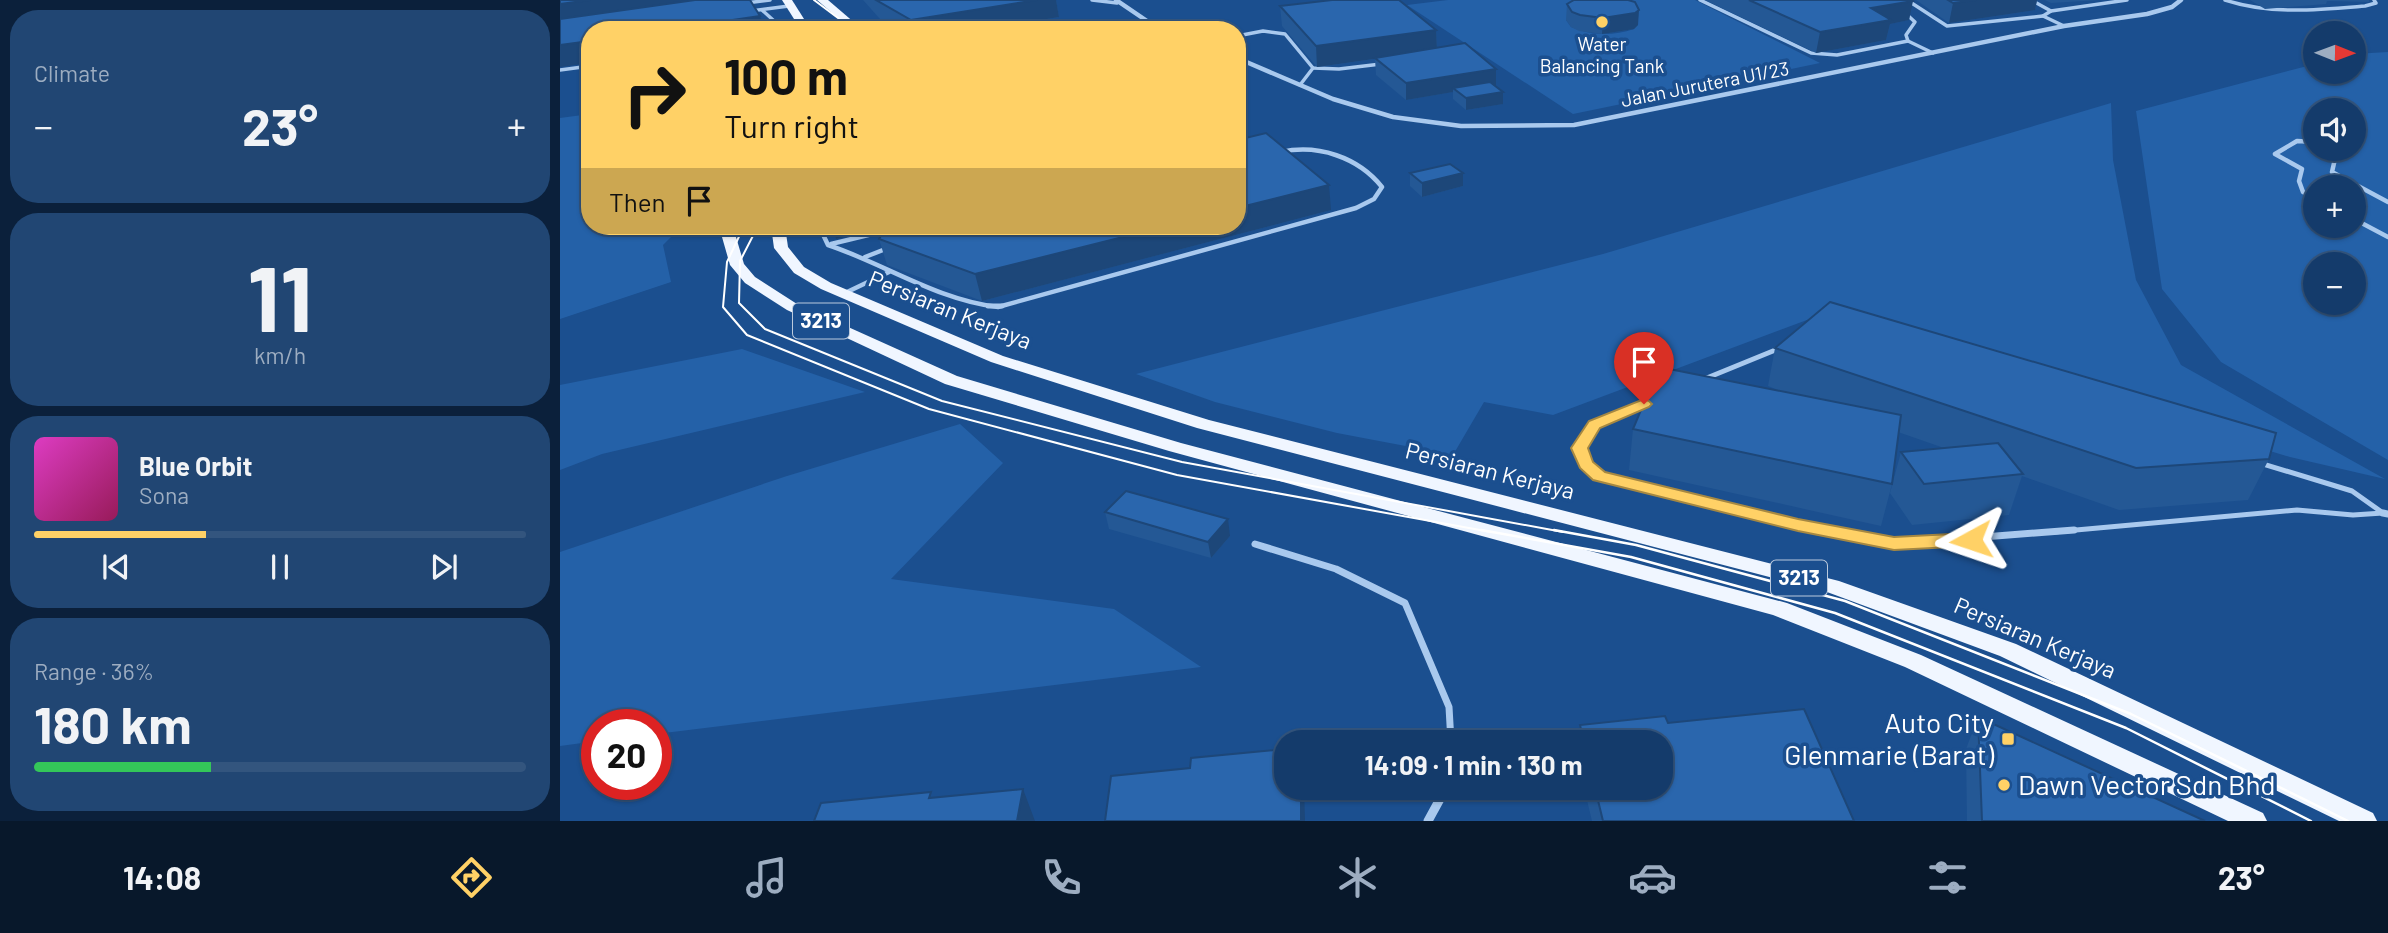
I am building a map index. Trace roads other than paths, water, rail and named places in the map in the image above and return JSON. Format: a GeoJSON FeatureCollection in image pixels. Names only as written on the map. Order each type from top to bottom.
{"type":"FeatureCollection","features":[{"type":"Feature","properties":{"kind":"main road"},"geometry":{"type":"LineString","coordinates":[[822,0],[847,21]]}},
{"type":"Feature","properties":{"kind":"main road"},"geometry":{"type":"LineString","coordinates":[[788,3],[800,21]]}},
{"type":"Feature","properties":{"kind":"main road","name":"3213"},"geometry":{"type":"LineString","coordinates":[[730,235],[737,265],[750,280],[792,307],[951,380],[1175,447],[1779,609],[1913,661],[2254,821]]}},
{"type":"Feature","properties":{"kind":"main road","name":"Persiaran Kerjaya"},"geometry":{"type":"LineString","coordinates":[[779,235],[780,248],[799,270],[842,295],[998,359],[1203,424],[1832,586],[2008,650],[2364,821]]}},
{"type":"Feature","properties":{"kind":"street","name":"Jalan Jurutera U1/23"},"geometry":{"type":"LineString","coordinates":[[1246,62],[1353,107],[1394,118],[1494,128],[1561,125],[2064,26],[2147,14],[2172,7],[2181,0]]}},
{"type":"Feature","properties":{"kind":"street"},"geometry":{"type":"LineString","coordinates":[[1116,1],[1152,21]]}},
{"type":"Feature","properties":{"kind":"street"},"geometry":{"type":"LineString","coordinates":[[1428,821],[1439,800]]}},
{"type":"Feature","properties":{"kind":"lane"},"geometry":{"type":"LineString","coordinates":[[741,0],[744,4],[770,0]]}},
{"type":"Feature","properties":{"kind":"lane"},"geometry":{"type":"LineString","coordinates":[[1092,0],[1116,1]]}},
{"type":"Feature","properties":{"kind":"lane"},"geometry":{"type":"LineString","coordinates":[[1700,0],[1811,53],[1837,55],[1908,41],[1933,53]]}},
{"type":"Feature","properties":{"kind":"lane"},"geometry":{"type":"LineString","coordinates":[[1907,0],[1947,26],[2043,16],[2051,11],[2127,0]]}},
{"type":"Feature","properties":{"kind":"lane"},"geometry":{"type":"LineString","coordinates":[[2031,0],[2051,11]]}},
{"type":"Feature","properties":{"kind":"lane"},"geometry":{"type":"LineString","coordinates":[[2225,0],[2250,9],[2294,11],[2365,6],[2376,4],[2374,0]]}},
{"type":"Feature","properties":{"kind":"lane"},"geometry":{"type":"LineString","coordinates":[[749,11],[788,3]]}},
{"type":"Feature","properties":{"kind":"lane"},"geometry":{"type":"LineString","coordinates":[[1896,6],[1914,22],[1906,34],[1908,41]]}},
{"type":"Feature","properties":{"kind":"lane"},"geometry":{"type":"LineString","coordinates":[[762,10],[774,21]]}},
{"type":"Feature","properties":{"kind":"lane"},"geometry":{"type":"LineString","coordinates":[[2043,16],[2064,26]]}},
{"type":"Feature","properties":{"kind":"lane"},"geometry":{"type":"LineString","coordinates":[[1246,34],[1263,31],[1285,34],[1314,68]]}},
{"type":"Feature","properties":{"kind":"lane"},"geometry":{"type":"LineString","coordinates":[[1300,85],[1307,73],[1314,68],[1339,69],[1389,63]]}},
{"type":"Feature","properties":{"kind":"lane"},"geometry":{"type":"LineString","coordinates":[[560,70],[581,67]]}},
{"type":"Feature","properties":{"kind":"lane"},"geometry":{"type":"LineString","coordinates":[[2303,141],[2297,141],[2275,154],[2302,169],[2299,181],[2303,190]]}},
{"type":"Feature","properties":{"kind":"lane"},"geometry":{"type":"LineString","coordinates":[[823,235],[828,245],[864,257],[889,272],[982,307],[998,307],[1356,208],[1374,199],[1382,187],[1376,177],[1323,150],[1305,148],[1275,153]]}},
{"type":"Feature","properties":{"kind":"lane"},"geometry":{"type":"LineString","coordinates":[[2334,161],[2332,172],[2388,202]]}},
{"type":"Feature","properties":{"kind":"lane"},"geometry":{"type":"LineString","coordinates":[[2366,225],[2388,237]]}},
{"type":"Feature","properties":{"kind":"lane"},"geometry":{"type":"LineString","coordinates":[[828,245],[871,235]]}},
{"type":"Feature","properties":{"kind":"lane"},"geometry":{"type":"LineString","coordinates":[[864,257],[890,247]]}},
{"type":"Feature","properties":{"kind":"lane"},"geometry":{"type":"LineString","coordinates":[[842,295],[889,272]]}},
{"type":"Feature","properties":{"kind":"lane"},"geometry":{"type":"LineString","coordinates":[[1828,332],[2352,491],[2386,513],[2353,515],[2297,510],[1894,544],[1798,525],[1600,476],[1586,464],[1580,448],[1594,424],[1817,333],[1828,332]]}},
{"type":"Feature","properties":{"kind":"lane"},"geometry":{"type":"LineString","coordinates":[[1255,544],[1336,569],[1405,603],[1449,707],[1450,730]]}},
{"type":"Feature","properties":{"kind":"tram line"},"geometry":{"type":"LineString","coordinates":[[814,0],[842,21]]}},
{"type":"Feature","properties":{"kind":"tram line"},"geometry":{"type":"LineString","coordinates":[[740,235],[727,262],[723,307],[747,335],[929,409],[1177,475],[1491,532]]}},
{"type":"Feature","properties":{"kind":"tram line"},"geometry":{"type":"LineString","coordinates":[[753,235],[740,261],[739,303],[765,329],[942,401],[1182,462],[1563,532]]}},
{"type":"Feature","properties":{"kind":"tram line"},"geometry":{"type":"LineString","coordinates":[[1481,530],[1631,557],[1835,613],[2126,728],[2311,821]]}},
{"type":"Feature","properties":{"kind":"tram line"},"geometry":{"type":"LineString","coordinates":[[1554,530],[1636,545],[1845,601],[2131,714],[2348,821]]}},
{"type":"Feature","properties":{"kind":"place","name":"Water Balancing Tank"},"geometry":{"type":"Point","coordinates":[1602,22]}},
{"type":"Feature","properties":{"kind":"place","name":"Auto City Glenmarie (Barat)"},"geometry":{"type":"Point","coordinates":[2008,739]}},
{"type":"Feature","properties":{"kind":"place","name":"Dawn Vector Sdn Bhd"},"geometry":{"type":"Point","coordinates":[2004,785]}}]}
